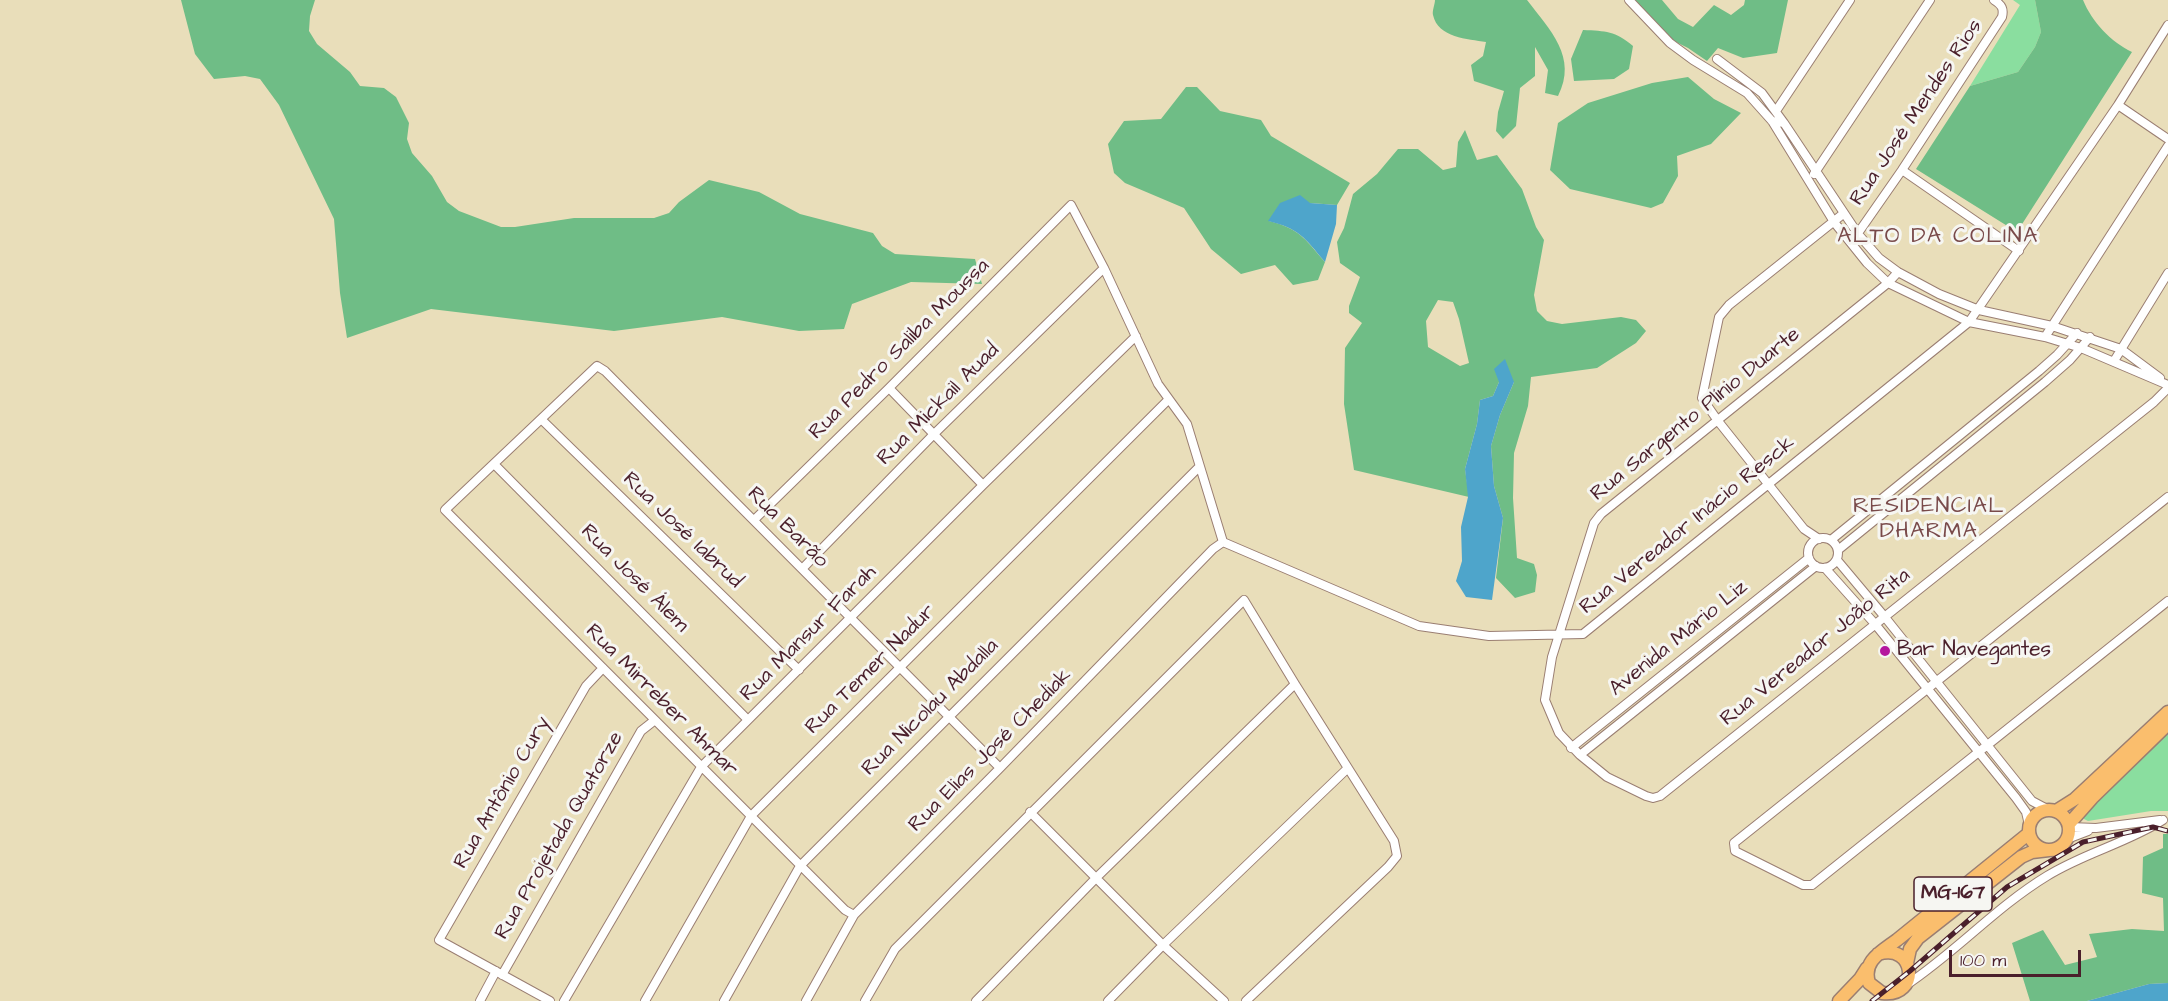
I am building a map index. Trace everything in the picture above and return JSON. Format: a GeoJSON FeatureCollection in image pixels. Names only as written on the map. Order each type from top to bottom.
{"type":"FeatureCollection","features":[{"type":"Feature","properties":{"kind":"main road"},"geometry":{"type":"LineString","coordinates":[[2168,712],[2074,799],[2052,810],[2035,814],[2029,829],[2032,842],[2040,848],[2049,850],[2058,848],[2068,830],[2092,798],[2168,724]]}},
{"type":"Feature","properties":{"kind":"main road"},"geometry":{"type":"LineString","coordinates":[[2052,810],[2064,816],[2068,830]]}},
{"type":"Feature","properties":{"kind":"main road","name":"MG-167"},"geometry":{"type":"LineString","coordinates":[[1839,1001],[1860,979],[1871,960],[2029,829]]}},
{"type":"Feature","properties":{"kind":"main road","name":"MG-167"},"geometry":{"type":"LineString","coordinates":[[1903,988],[1908,981],[1910,971],[1907,963],[1910,949],[1918,938],[2010,864],[2032,852],[2049,850]]}},
{"type":"Feature","properties":{"kind":"main road"},"geometry":{"type":"LineString","coordinates":[[1878,954],[1894,952],[1902,956],[1907,963]]}},
{"type":"Feature","properties":{"kind":"main road"},"geometry":{"type":"LineString","coordinates":[[1867,968],[1869,983],[1875,990],[1889,994],[1903,988]]}},
{"type":"Feature","properties":{"kind":"main road"},"geometry":{"type":"LineString","coordinates":[[1887,1001],[1903,988]]}},
{"type":"Feature","properties":{"kind":"street"},"geometry":{"type":"LineString","coordinates":[[1629,0],[1670,43],[1747,93],[1772,121],[1834,222],[1867,263],[1888,283],[1970,322],[2045,337],[2081,348],[2168,385]]}},
{"type":"Feature","properties":{"kind":"street"},"geometry":{"type":"LineString","coordinates":[[1776,111],[1850,0]]}},
{"type":"Feature","properties":{"kind":"street"},"geometry":{"type":"LineString","coordinates":[[1809,182],[1930,0]]}},
{"type":"Feature","properties":{"kind":"street","name":"Rua José Mendes Rios"},"geometry":{"type":"LineString","coordinates":[[1850,243],[1902,170],[2002,17],[2003,11],[2000,4],[1994,0]]}},
{"type":"Feature","properties":{"kind":"street","name":"Rua Vereador Inácio Resck"},"geometry":{"type":"LineString","coordinates":[[1223,542],[1419,626],[1489,636],[1583,634],[1970,322],[2118,105],[2168,25]]}},
{"type":"Feature","properties":{"kind":"street"},"geometry":{"type":"LineString","coordinates":[[1717,59],[1762,93],[1858,234],[1879,258],[1898,272],[1940,294],[1979,309],[2077,333],[2121,349],[2168,385]]}},
{"type":"Feature","properties":{"kind":"street"},"geometry":{"type":"LineString","coordinates":[[2118,105],[2168,139]]}},
{"type":"Feature","properties":{"kind":"street"},"geometry":{"type":"LineString","coordinates":[[1772,121],[1784,123]]}},
{"type":"Feature","properties":{"kind":"street"},"geometry":{"type":"LineString","coordinates":[[2045,337],[2168,146]]}},
{"type":"Feature","properties":{"kind":"street"},"geometry":{"type":"LineString","coordinates":[[1902,170],[2019,251]]}},
{"type":"Feature","properties":{"kind":"street","name":"Rua Pedro Saliba Moussa"},"geometry":{"type":"LineString","coordinates":[[754,520],[889,388],[1071,204],[1104,268]]}},
{"type":"Feature","properties":{"kind":"street"},"geometry":{"type":"LineString","coordinates":[[1843,214],[1728,304],[1719,317],[1702,398],[1804,529],[1820,539],[1831,540],[2039,371],[2077,333]]}},
{"type":"Feature","properties":{"kind":"street"},"geometry":{"type":"LineString","coordinates":[[1104,268],[1158,384],[1187,424],[1223,542]]}},
{"type":"Feature","properties":{"kind":"street","name":"Rua Mickail Auad"},"geometry":{"type":"LineString","coordinates":[[802,569],[934,434],[1104,268]]}},
{"type":"Feature","properties":{"kind":"street","name":"Rua Sargento Plínio Duarte"},"geometry":{"type":"LineString","coordinates":[[1653,798],[1607,777],[1571,748],[1559,733],[1545,700],[1552,657],[1594,523],[1601,514],[1888,283],[1898,272]]}},
{"type":"Feature","properties":{"kind":"street"},"geometry":{"type":"LineString","coordinates":[[2114,361],[2168,273]]}},
{"type":"Feature","properties":{"kind":"street","name":"Rua Mansur Farah"},"geometry":{"type":"LineString","coordinates":[[564,1001],[701,767],[983,484],[1136,336]]}},
{"type":"Feature","properties":{"kind":"street"},"geometry":{"type":"LineString","coordinates":[[1838,550],[2045,382],[2090,337]]}},
{"type":"Feature","properties":{"kind":"street","name":"Rua Barão"},"geometry":{"type":"LineString","coordinates":[[541,419],[597,366],[605,370],[1000,768]]}},
{"type":"Feature","properties":{"kind":"street","name":"Rua Vereador João Rita"},"geometry":{"type":"LineString","coordinates":[[1653,798],[1660,796],[2154,402],[2168,385]]}},
{"type":"Feature","properties":{"kind":"street"},"geometry":{"type":"LineString","coordinates":[[889,388],[983,484]]}},
{"type":"Feature","properties":{"kind":"street","name":"Rua Temer Nadur"},"geometry":{"type":"LineString","coordinates":[[645,1001],[751,816],[1168,400]]}},
{"type":"Feature","properties":{"kind":"street"},"geometry":{"type":"LineString","coordinates":[[494,464],[541,419]]}},
{"type":"Feature","properties":{"kind":"street","name":"Rua José Iabrud"},"geometry":{"type":"LineString","coordinates":[[541,419],[798,670]]}},
{"type":"Feature","properties":{"kind":"street","name":"Rua Mirreber Ahmar"},"geometry":{"type":"LineString","coordinates":[[494,464],[445,510],[844,910],[854,915]]}},
{"type":"Feature","properties":{"kind":"street","name":"Rua José Álem"},"geometry":{"type":"LineString","coordinates":[[494,464],[748,720]]}},
{"type":"Feature","properties":{"kind":"street","name":"Rua Nicolau Abdalla"},"geometry":{"type":"LineString","coordinates":[[724,1001],[800,866],[1199,467]]}},
{"type":"Feature","properties":{"kind":"street"},"geometry":{"type":"LineString","coordinates":[[2168,497],[1734,843],[1734,851],[1809,886],[2168,602]]}},
{"type":"Feature","properties":{"kind":"street"},"geometry":{"type":"LineString","coordinates":[[1804,529],[1809,558],[1815,566],[1825,568],[1837,560],[1838,550],[1831,540]]}},
{"type":"Feature","properties":{"kind":"street"},"geometry":{"type":"LineString","coordinates":[[1809,548],[1820,539]]}},
{"type":"Feature","properties":{"kind":"street","name":"Rua Elias José Chediak"},"geometry":{"type":"LineString","coordinates":[[807,1001],[854,915],[1213,549],[1223,542]]}},
{"type":"Feature","properties":{"kind":"street","name":"Avenida Mário Liz"},"geometry":{"type":"LineString","coordinates":[[1571,748],[1809,558]]}},
{"type":"Feature","properties":{"kind":"street"},"geometry":{"type":"LineString","coordinates":[[1837,560],[2032,801],[2052,810]]}},
{"type":"Feature","properties":{"kind":"street","name":"Avenida Mário Liz"},"geometry":{"type":"LineString","coordinates":[[1580,755],[1815,566]]}},
{"type":"Feature","properties":{"kind":"street"},"geometry":{"type":"LineString","coordinates":[[1825,568],[1875,624],[2016,798],[2026,812],[2029,829]]}},
{"type":"Feature","properties":{"kind":"street"},"geometry":{"type":"LineString","coordinates":[[866,1001],[895,948],[1244,600],[1394,841],[1397,856],[1246,1001]]}},
{"type":"Feature","properties":{"kind":"street","name":"Rua Antônio Cury"},"geometry":{"type":"LineString","coordinates":[[499,973],[439,940],[586,686],[603,668]]}},
{"type":"Feature","properties":{"kind":"street"},"geometry":{"type":"LineString","coordinates":[[976,1001],[1097,877],[1295,684]]}},
{"type":"Feature","properties":{"kind":"street","name":"Rua Projetada Quatorze"},"geometry":{"type":"LineString","coordinates":[[480,1001],[499,973],[641,730],[655,720]]}},
{"type":"Feature","properties":{"kind":"street"},"geometry":{"type":"LineString","coordinates":[[1108,1001],[1163,945],[1348,768]]}},
{"type":"Feature","properties":{"kind":"street"},"geometry":{"type":"LineString","coordinates":[[1030,812],[1163,945],[1224,1001]]}},
{"type":"Feature","properties":{"kind":"street"},"geometry":{"type":"LineString","coordinates":[[2068,830],[2166,820]]}},
{"type":"Feature","properties":{"kind":"street"},"geometry":{"type":"LineString","coordinates":[[1903,988],[1989,918],[2046,876],[2166,820]]}},
{"type":"Feature","properties":{"kind":"street"},"geometry":{"type":"LineString","coordinates":[[499,973],[550,1001]]}},
{"type":"Feature","properties":{"kind":"green space"},"geometry":{"type":"Polygon","coordinates":[[[181,0],[315,0],[310,16],[309,31],[317,44],[350,72],[360,86],[384,88],[396,97],[409,123],[407,139],[412,153],[432,176],[447,202],[459,211],[501,227],[574,218],[654,218],[669,213],[679,202],[709,180],[759,192],[800,214],[873,233],[882,246],[895,254],[975,259],[982,284],[911,282],[852,304],[844,329],[799,331],[722,317],[614,331],[431,309],[347,338],[340,293],[334,219],[279,105],[260,79],[245,76],[214,79],[195,54],[181,0]]]}},
{"type":"Feature","properties":{"kind":"green space"},"geometry":{"type":"Polygon","coordinates":[[[1435,0],[1527,0],[1552,33],[1563,56],[1565,69],[1558,96],[1545,93],[1548,70],[1535,47],[1535,76],[1520,88],[1516,126],[1503,139],[1496,131],[1504,91],[1474,81],[1471,65],[1483,56],[1486,42],[1447,33],[1436,23],[1433,15],[1435,0]]]}},
{"type":"Feature","properties":{"kind":"green space"},"geometry":{"type":"Polygon","coordinates":[[[1632,0],[1662,0],[1678,19],[1693,27],[1714,5],[1731,15],[1744,5],[1745,0],[1788,0],[1777,53],[1743,58],[1718,48],[1707,61],[1670,39],[1632,0]]]}},
{"type":"Feature","properties":{"kind":"green space"},"geometry":{"type":"Polygon","coordinates":[[[2013,0],[2035,0],[2041,32],[2035,47],[2018,72],[1970,86],[2020,5],[2013,0]]]}},
{"type":"Feature","properties":{"kind":"green space"},"geometry":{"type":"Polygon","coordinates":[[[2035,0],[2083,0],[2103,30],[2117,43],[2132,52],[2017,232],[1916,169],[1970,86],[2018,72],[2035,47],[2041,32],[2035,0]]]}},
{"type":"Feature","properties":{"kind":"green space"},"geometry":{"type":"Polygon","coordinates":[[[1583,30],[1610,33],[1621,37],[1633,46],[1629,69],[1614,79],[1574,81],[1571,59],[1583,30]]]}},
{"type":"Feature","properties":{"kind":"green space"},"geometry":{"type":"Polygon","coordinates":[[[1688,77],[1714,99],[1741,113],[1711,144],[1677,156],[1678,176],[1663,203],[1651,208],[1570,189],[1550,170],[1558,123],[1588,103],[1652,83],[1688,77]]]}},
{"type":"Feature","properties":{"kind":"green space"},"geometry":{"type":"Polygon","coordinates":[[[1186,87],[1197,87],[1220,111],[1261,120],[1271,136],[1350,183],[1337,205],[1310,203],[1269,221],[1295,231],[1325,262],[1318,280],[1293,285],[1275,265],[1241,274],[1211,249],[1184,208],[1125,183],[1114,173],[1108,144],[1124,121],[1161,119],[1186,87]]]}},
{"type":"Feature","properties":{"kind":"green space"},"geometry":{"type":"Polygon","coordinates":[[[1465,130],[1477,160],[1497,155],[1522,189],[1536,227],[1544,240],[1534,295],[1537,311],[1547,321],[1562,324],[1621,317],[1636,320],[1646,331],[1636,343],[1597,368],[1531,377],[1528,406],[1514,453],[1513,498],[1517,558],[1534,564],[1537,575],[1535,592],[1515,598],[1496,578],[1503,518],[1494,486],[1491,446],[1500,415],[1514,382],[1499,382],[1493,396],[1480,400],[1477,424],[1465,469],[1469,497],[1354,470],[1344,404],[1345,348],[1362,323],[1349,313],[1349,306],[1360,277],[1340,263],[1337,242],[1344,228],[1353,194],[1377,174],[1398,149],[1418,149],[1443,170],[1456,167],[1458,142],[1465,130]],[[1438,300],[1426,321],[1428,347],[1460,366],[1469,363],[1453,302],[1438,300]]]}},
{"type":"Feature","properties":{"kind":"green space"},"geometry":{"type":"Polygon","coordinates":[[[2168,733],[2168,811],[2151,811],[2088,821],[2084,819],[2086,809],[2168,733]]]}},
{"type":"Feature","properties":{"kind":"green space"},"geometry":{"type":"Polygon","coordinates":[[[2163,834],[2168,834],[2168,983],[2149,984],[2087,1001],[2030,1001],[2012,943],[2043,930],[2065,965],[2097,957],[2089,934],[2132,929],[2164,931],[2163,898],[2142,893],[2143,857],[2163,848],[2163,834]]]}},
{"type":"Feature","properties":{"kind":"water"},"geometry":{"type":"Polygon","coordinates":[[[1300,195],[1310,203],[1337,205],[1336,224],[1325,262],[1301,235],[1287,227],[1268,221],[1280,203],[1300,195]]]}},
{"type":"Feature","properties":{"kind":"water"},"geometry":{"type":"Polygon","coordinates":[[[1505,359],[1514,382],[1500,415],[1491,446],[1494,486],[1503,518],[1492,600],[1466,597],[1456,581],[1462,561],[1461,527],[1468,497],[1465,469],[1477,424],[1480,400],[1493,396],[1499,382],[1494,369],[1505,359]]]}},
{"type":"Feature","properties":{"kind":"water"},"geometry":{"type":"Polygon","coordinates":[[[2168,983],[2168,1001],[2087,1001],[2149,984],[2168,983]]]}},
{"type":"Feature","properties":{"kind":"railway"},"geometry":{"type":"LineString","coordinates":[[1872,1001],[2007,887],[2083,842],[2153,827],[2168,831]]}},
{"type":"Feature","properties":{"kind":"place","name":"Bar Navegantes"},"geometry":{"type":"Point","coordinates":[1885,651]}},
{"type":"Feature","properties":{"kind":"district","name":"ALTO DA COLINA"},"geometry":{"type":"Point","coordinates":[1938,237]}},
{"type":"Feature","properties":{"kind":"district","name":"RESIDENCIAL DHARMA"},"geometry":{"type":"Point","coordinates":[1929,520]}}]}
